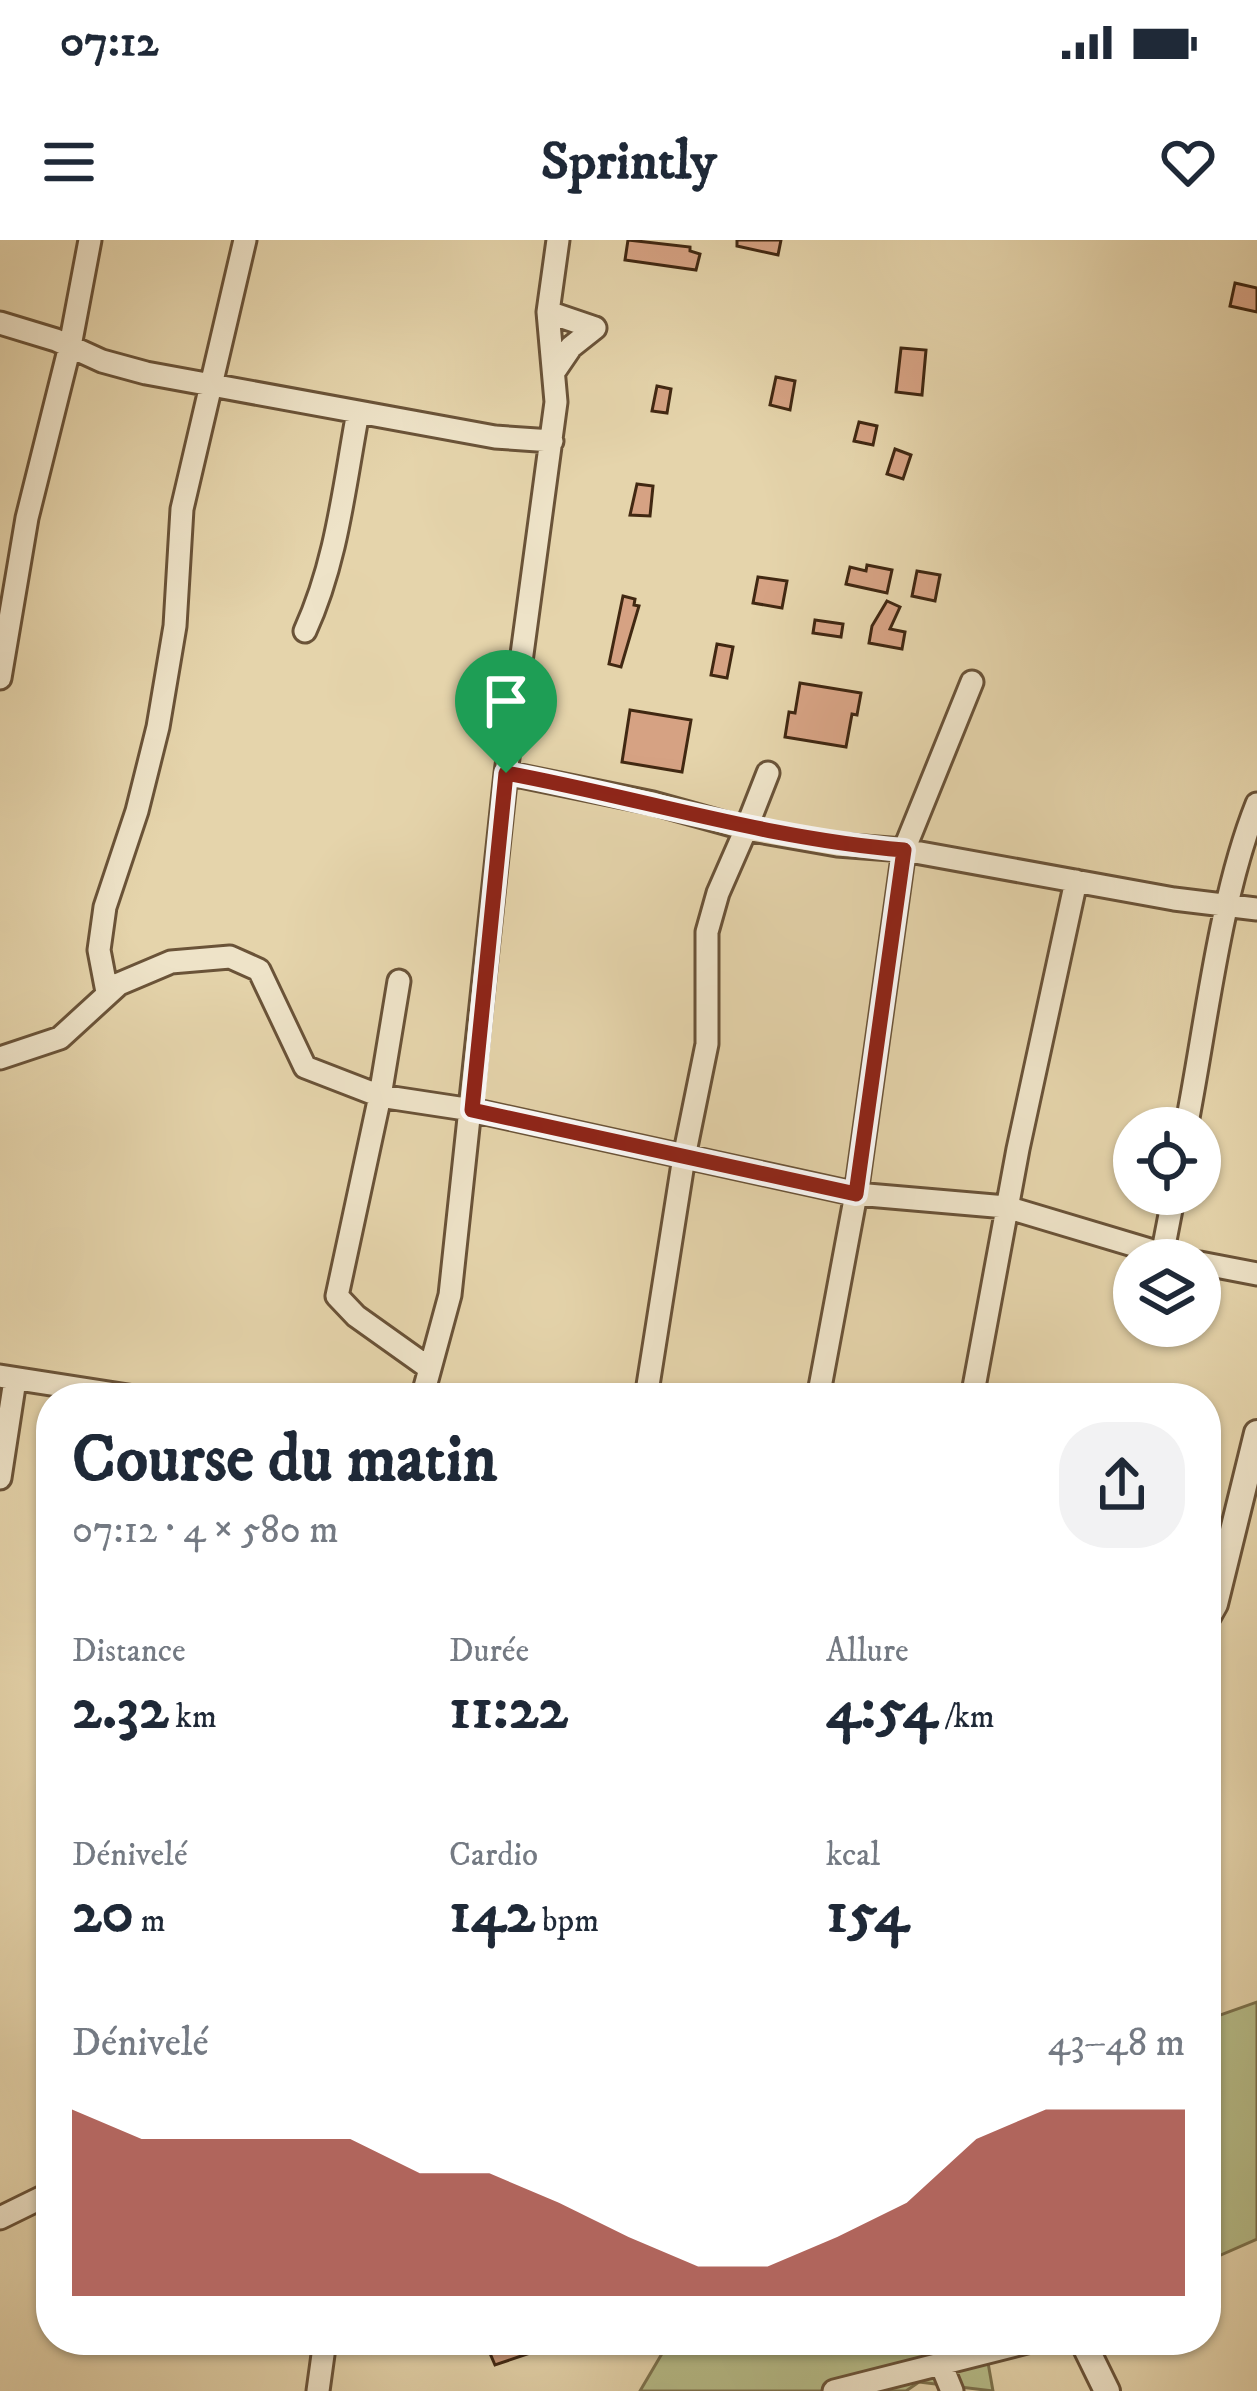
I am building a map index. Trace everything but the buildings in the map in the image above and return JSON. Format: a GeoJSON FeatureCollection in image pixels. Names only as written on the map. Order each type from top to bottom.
{"type":"FeatureCollection","features":[{"type":"Feature","properties":{"kind":"street"},"geometry":{"type":"LineString","coordinates":[[0,678],[27,518],[70,346],[90,240]]}},
{"type":"Feature","properties":{"kind":"street"},"geometry":{"type":"LineString","coordinates":[[107,992],[99,950],[105,908],[158,727],[175,626],[182,509],[245,240]]}},
{"type":"Feature","properties":{"kind":"street"},"geometry":{"type":"LineString","coordinates":[[426,1383],[450,1295],[506,773],[552,441],[556,369],[548,312],[558,240]]}},
{"type":"Feature","properties":{"kind":"street"},"geometry":{"type":"LineString","coordinates":[[548,312],[595,328],[571,346],[556,369]]}},
{"type":"Feature","properties":{"kind":"street"},"geometry":{"type":"LineString","coordinates":[[0,323],[123,368],[495,437],[552,441]]}},
{"type":"Feature","properties":{"kind":"street"},"geometry":{"type":"LineString","coordinates":[[305,631],[332,562],[358,412]]}},
{"type":"Feature","properties":{"kind":"street"},"geometry":{"type":"LineString","coordinates":[[821,1383],[856,1194],[904,850],[972,682]]}},
{"type":"Feature","properties":{"kind":"street"},"geometry":{"type":"LineString","coordinates":[[648,1383],[707,1044],[707,932],[718,893],[768,772]]}},
{"type":"Feature","properties":{"kind":"street"},"geometry":{"type":"LineString","coordinates":[[506,773],[652,803],[746,829],[837,845],[904,850],[1257,909]]}},
{"type":"Feature","properties":{"kind":"street"},"geometry":{"type":"LineString","coordinates":[[1190,1107],[1244,837],[1257,804]]}},
{"type":"Feature","properties":{"kind":"street"},"geometry":{"type":"LineString","coordinates":[[975,1383],[1006,1208],[1076,881]]}},
{"type":"Feature","properties":{"kind":"street"},"geometry":{"type":"LineString","coordinates":[[0,1058],[60,1038],[107,992],[144,972],[172,962],[230,957],[259,970],[305,1067],[380,1096],[472,1110],[856,1194],[1006,1208],[1113,1240]]}},
{"type":"Feature","properties":{"kind":"street"},"geometry":{"type":"LineString","coordinates":[[399,981],[337,1296],[356,1316],[429,1368]]}},
{"type":"Feature","properties":{"kind":"street"},"geometry":{"type":"LineString","coordinates":[[1221,1267],[1257,1274]]}},
{"type":"Feature","properties":{"kind":"street"},"geometry":{"type":"LineString","coordinates":[[0,1478],[8,1378],[41,1383]]}},
{"type":"Feature","properties":{"kind":"street"},"geometry":{"type":"LineString","coordinates":[[1221,1565],[1257,1433]]}},
{"type":"Feature","properties":{"kind":"street"},"geometry":{"type":"LineString","coordinates":[[0,2218],[36,2201]]}},
{"type":"Feature","properties":{"kind":"street"},"geometry":{"type":"LineString","coordinates":[[318,2391],[323,2355]]}},
{"type":"Feature","properties":{"kind":"street"},"geometry":{"type":"LineString","coordinates":[[834,2391],[976,2355]]}},
{"type":"Feature","properties":{"kind":"street"},"geometry":{"type":"LineString","coordinates":[[1089,2355],[1106,2391]]}},
{"type":"Feature","properties":{"kind":"street"},"geometry":{"type":"LineString","coordinates":[[940,2364],[952,2391]]}},
{"type":"Feature","properties":{"kind":"green space"},"geometry":{"type":"Polygon","coordinates":[[[1257,2002],[1257,2239],[1221,2255],[1221,2015],[1257,2002]]]}},
{"type":"Feature","properties":{"kind":"green space"},"geometry":{"type":"Polygon","coordinates":[[[661,2355],[987,2355],[993,2391],[919,2382],[906,2391],[640,2391],[661,2355]]]}},
{"type":"Feature","properties":{"kind":"route"},"geometry":{"type":"LineString","coordinates":[[506,773],[652,803],[746,829],[837,845],[904,850],[856,1194],[472,1110],[506,773]]}}]}
